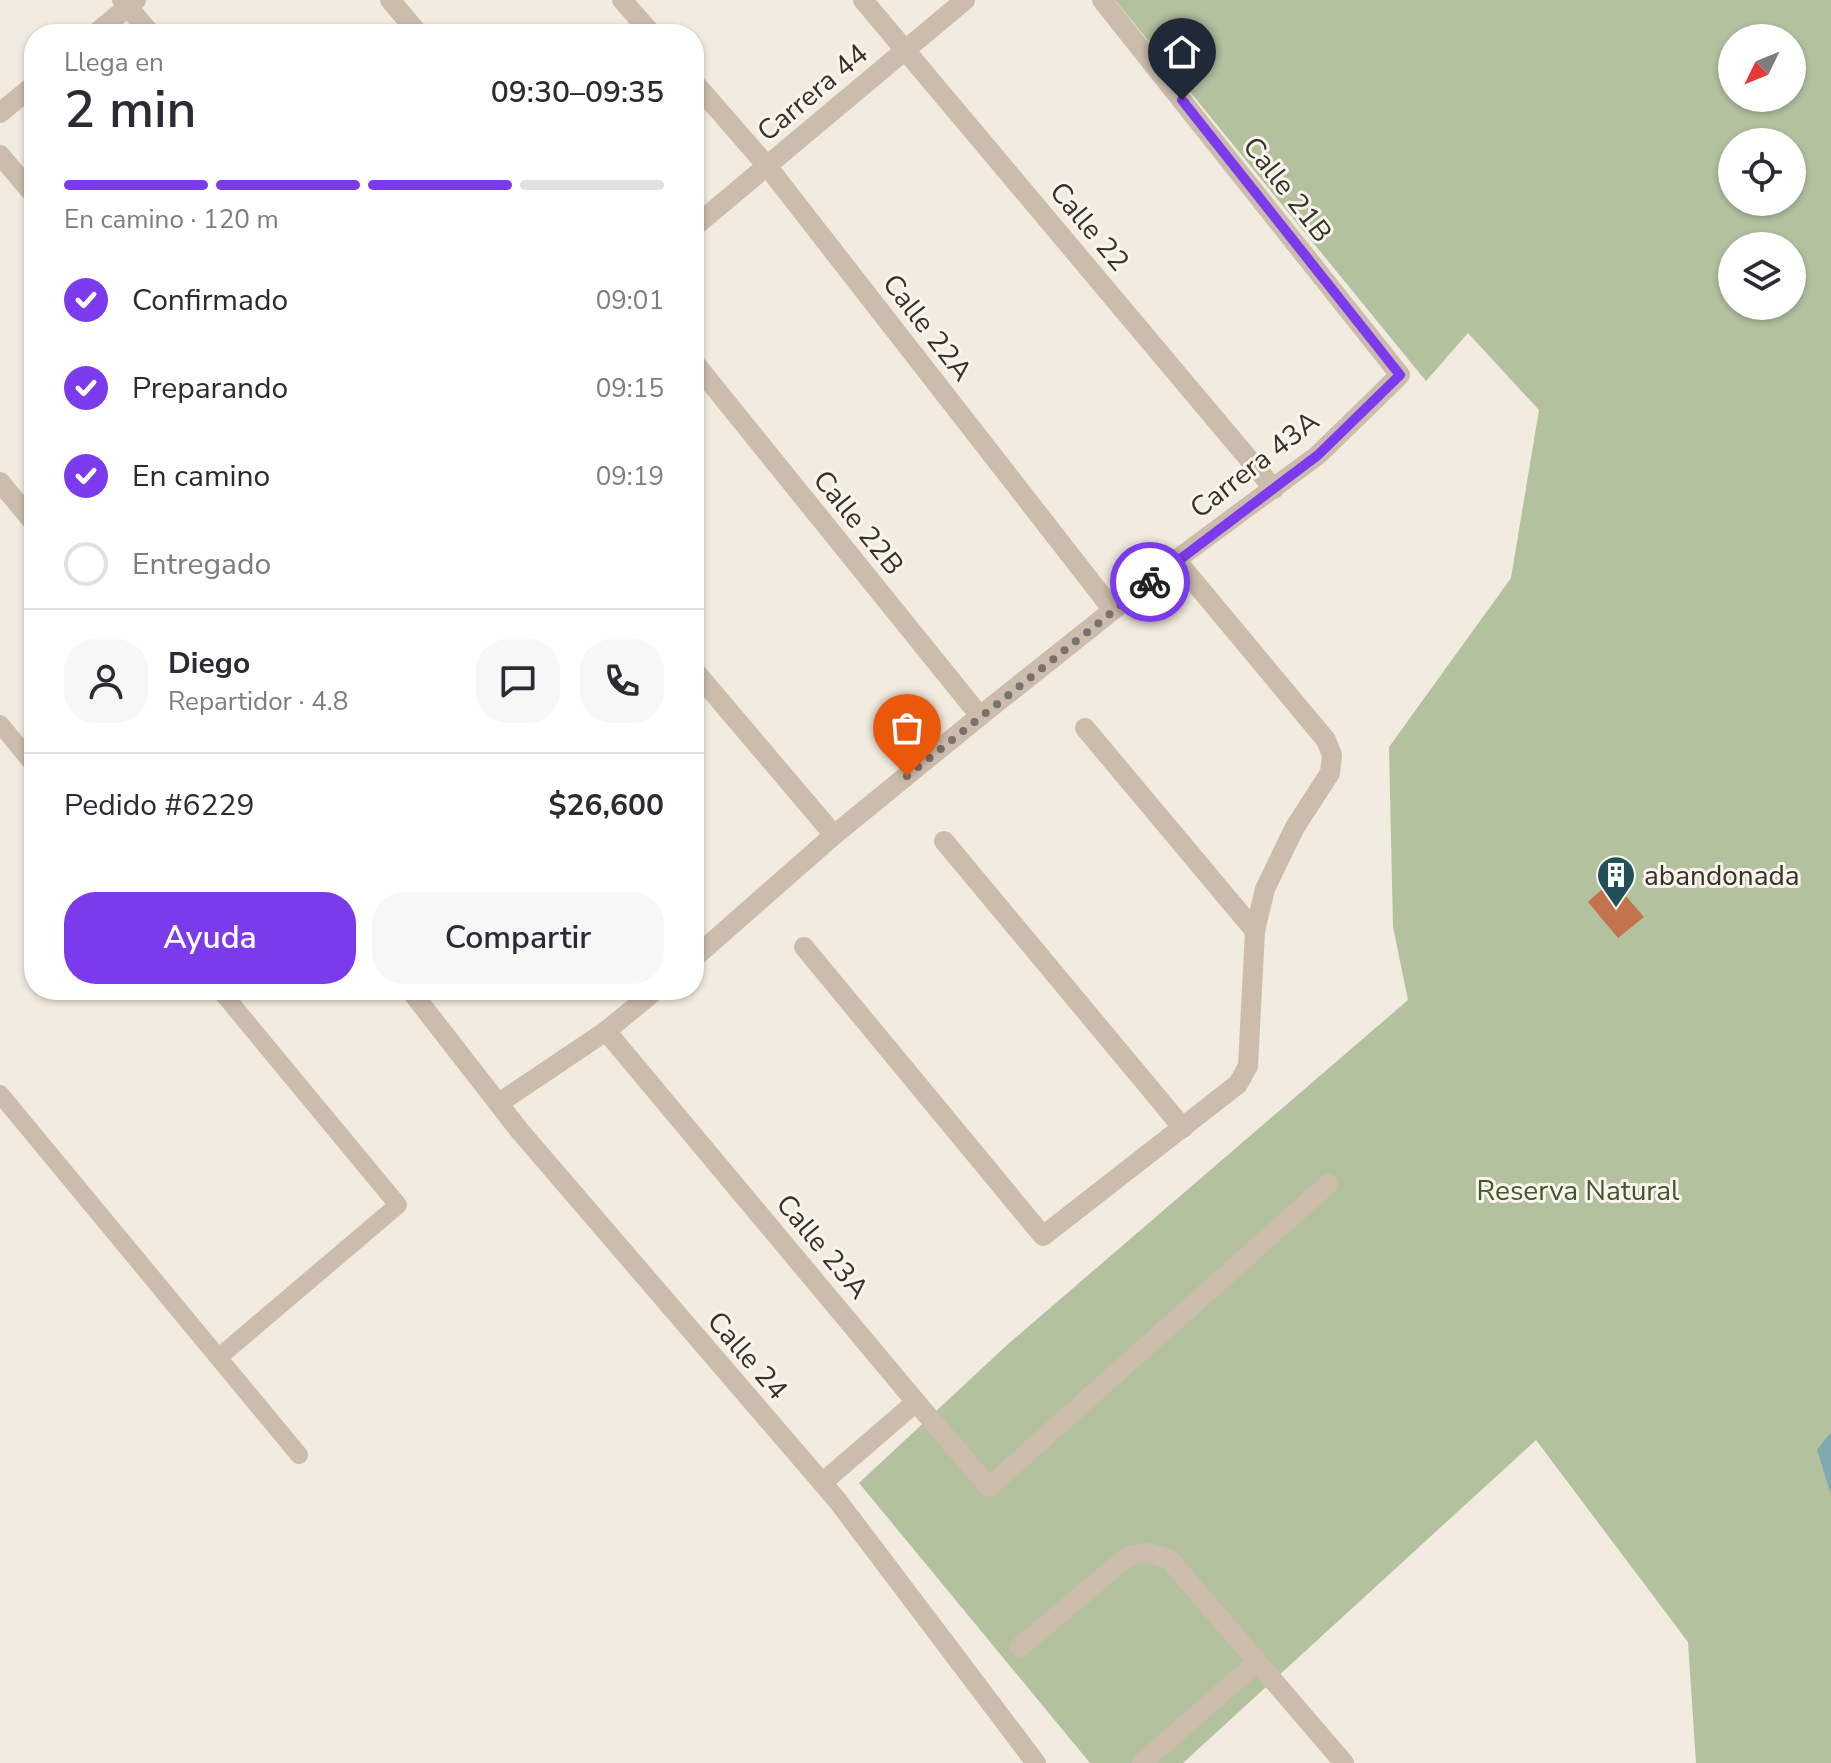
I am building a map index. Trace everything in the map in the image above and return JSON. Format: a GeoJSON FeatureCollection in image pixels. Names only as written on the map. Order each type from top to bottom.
{"type":"FeatureCollection","features":[{"type":"Feature","properties":{"kind":"street"},"geometry":{"type":"LineString","coordinates":[[390,0],[410,24]]}},
{"type":"Feature","properties":{"kind":"street"},"geometry":{"type":"LineString","coordinates":[[622,0],[643,24]]}},
{"type":"Feature","properties":{"kind":"street","name":"Calle 22"},"geometry":{"type":"LineString","coordinates":[[863,0],[1274,489]]}},
{"type":"Feature","properties":{"kind":"street","name":"Carrera 44"},"geometry":{"type":"LineString","coordinates":[[704,219],[965,0]]}},
{"type":"Feature","properties":{"kind":"street","name":"Calle 21B"},"geometry":{"type":"LineString","coordinates":[[1102,0],[1400,375]]}},
{"type":"Feature","properties":{"kind":"street"},"geometry":{"type":"LineString","coordinates":[[106,24],[129,2],[144,24]]}},
{"type":"Feature","properties":{"kind":"street"},"geometry":{"type":"LineString","coordinates":[[0,113],[24,93]]}},
{"type":"Feature","properties":{"kind":"street","name":"Calle 22A"},"geometry":{"type":"LineString","coordinates":[[704,94],[767,166],[1113,610]]}},
{"type":"Feature","properties":{"kind":"street"},"geometry":{"type":"LineString","coordinates":[[0,155],[24,183]]}},
{"type":"Feature","properties":{"kind":"street","name":"Calle 22B"},"geometry":{"type":"LineString","coordinates":[[704,374],[980,716]]}},
{"type":"Feature","properties":{"kind":"street","name":"Carrera 43A"},"geometry":{"type":"LineString","coordinates":[[704,949],[834,835],[980,716],[1176,560],[1318,455],[1400,375]]}},
{"type":"Feature","properties":{"kind":"street"},"geometry":{"type":"LineString","coordinates":[[0,482],[24,511]]}},
{"type":"Feature","properties":{"kind":"street"},"geometry":{"type":"LineString","coordinates":[[804,947],[1043,1236],[1238,1084],[1248,1066],[1255,931],[1265,889],[1295,827],[1330,773],[1332,755],[1326,740],[1176,560]]}},
{"type":"Feature","properties":{"kind":"street"},"geometry":{"type":"LineString","coordinates":[[704,682],[834,835]]}},
{"type":"Feature","properties":{"kind":"street"},"geometry":{"type":"LineString","coordinates":[[1085,728],[1255,931]]}},
{"type":"Feature","properties":{"kind":"street"},"geometry":{"type":"LineString","coordinates":[[944,841],[1183,1128]]}},
{"type":"Feature","properties":{"kind":"street","name":"Calle 24"},"geometry":{"type":"LineString","coordinates":[[418,1000],[618,1247],[822,1483],[1036,1763]]}},
{"type":"Feature","properties":{"kind":"street"},"geometry":{"type":"LineString","coordinates":[[499,1103],[606,1031],[644,1000]]}},
{"type":"Feature","properties":{"kind":"street","name":"Calle 23A"},"geometry":{"type":"LineString","coordinates":[[606,1031],[989,1487],[1328,1184]]}},
{"type":"Feature","properties":{"kind":"street"},"geometry":{"type":"LineString","coordinates":[[822,1483],[916,1402]]}},
{"type":"Feature","properties":{"kind":"street"},"geometry":{"type":"LineString","coordinates":[[1020,1647],[1128,1556],[1149,1553],[1169,1559],[1344,1763]]}},
{"type":"Feature","properties":{"kind":"street"},"geometry":{"type":"LineString","coordinates":[[1142,1763],[1257,1662]]}},
{"type":"Feature","properties":{"kind":"lane"},"geometry":{"type":"LineString","coordinates":[[0,724],[24,753]]}},
{"type":"Feature","properties":{"kind":"lane"},"geometry":{"type":"LineString","coordinates":[[219,1357],[398,1205],[228,1000]]}},
{"type":"Feature","properties":{"kind":"lane"},"geometry":{"type":"LineString","coordinates":[[0,1094],[299,1455]]}},
{"type":"Feature","properties":{"kind":"green space","name":"Reserva Natural"},"geometry":{"type":"Polygon","coordinates":[[[1115,0],[1831,0],[1831,1763],[1696,1763],[1688,1642],[1536,1440],[1183,1763],[1090,1763],[859,1483],[1007,1345],[1408,1000],[1393,927],[1389,747],[1511,578],[1539,410],[1468,333],[1426,381],[1115,0]]]}},
{"type":"Feature","properties":{"kind":"water"},"geometry":{"type":"Polygon","coordinates":[[[1831,1432],[1831,1495],[1817,1450],[1831,1432]]]}},
{"type":"Feature","properties":{"kind":"building","name":"abandonada"},"geometry":{"type":"Polygon","coordinates":[[[1612,880],[1644,917],[1618,938],[1588,902],[1612,880]]]}},
{"type":"Feature","properties":{"kind":"way so far"},"geometry":{"type":"LineString","coordinates":[[907,776],[1150,582]]}},
{"type":"Feature","properties":{"kind":"place","name":"abandonada"},"geometry":{"type":"Point","coordinates":[1616,909]}},
{"type":"Feature","properties":{"kind":"route"},"geometry":{"type":"LineString","coordinates":[[1150,582],[1318,455],[1400,375],[1182,100]]}}]}
